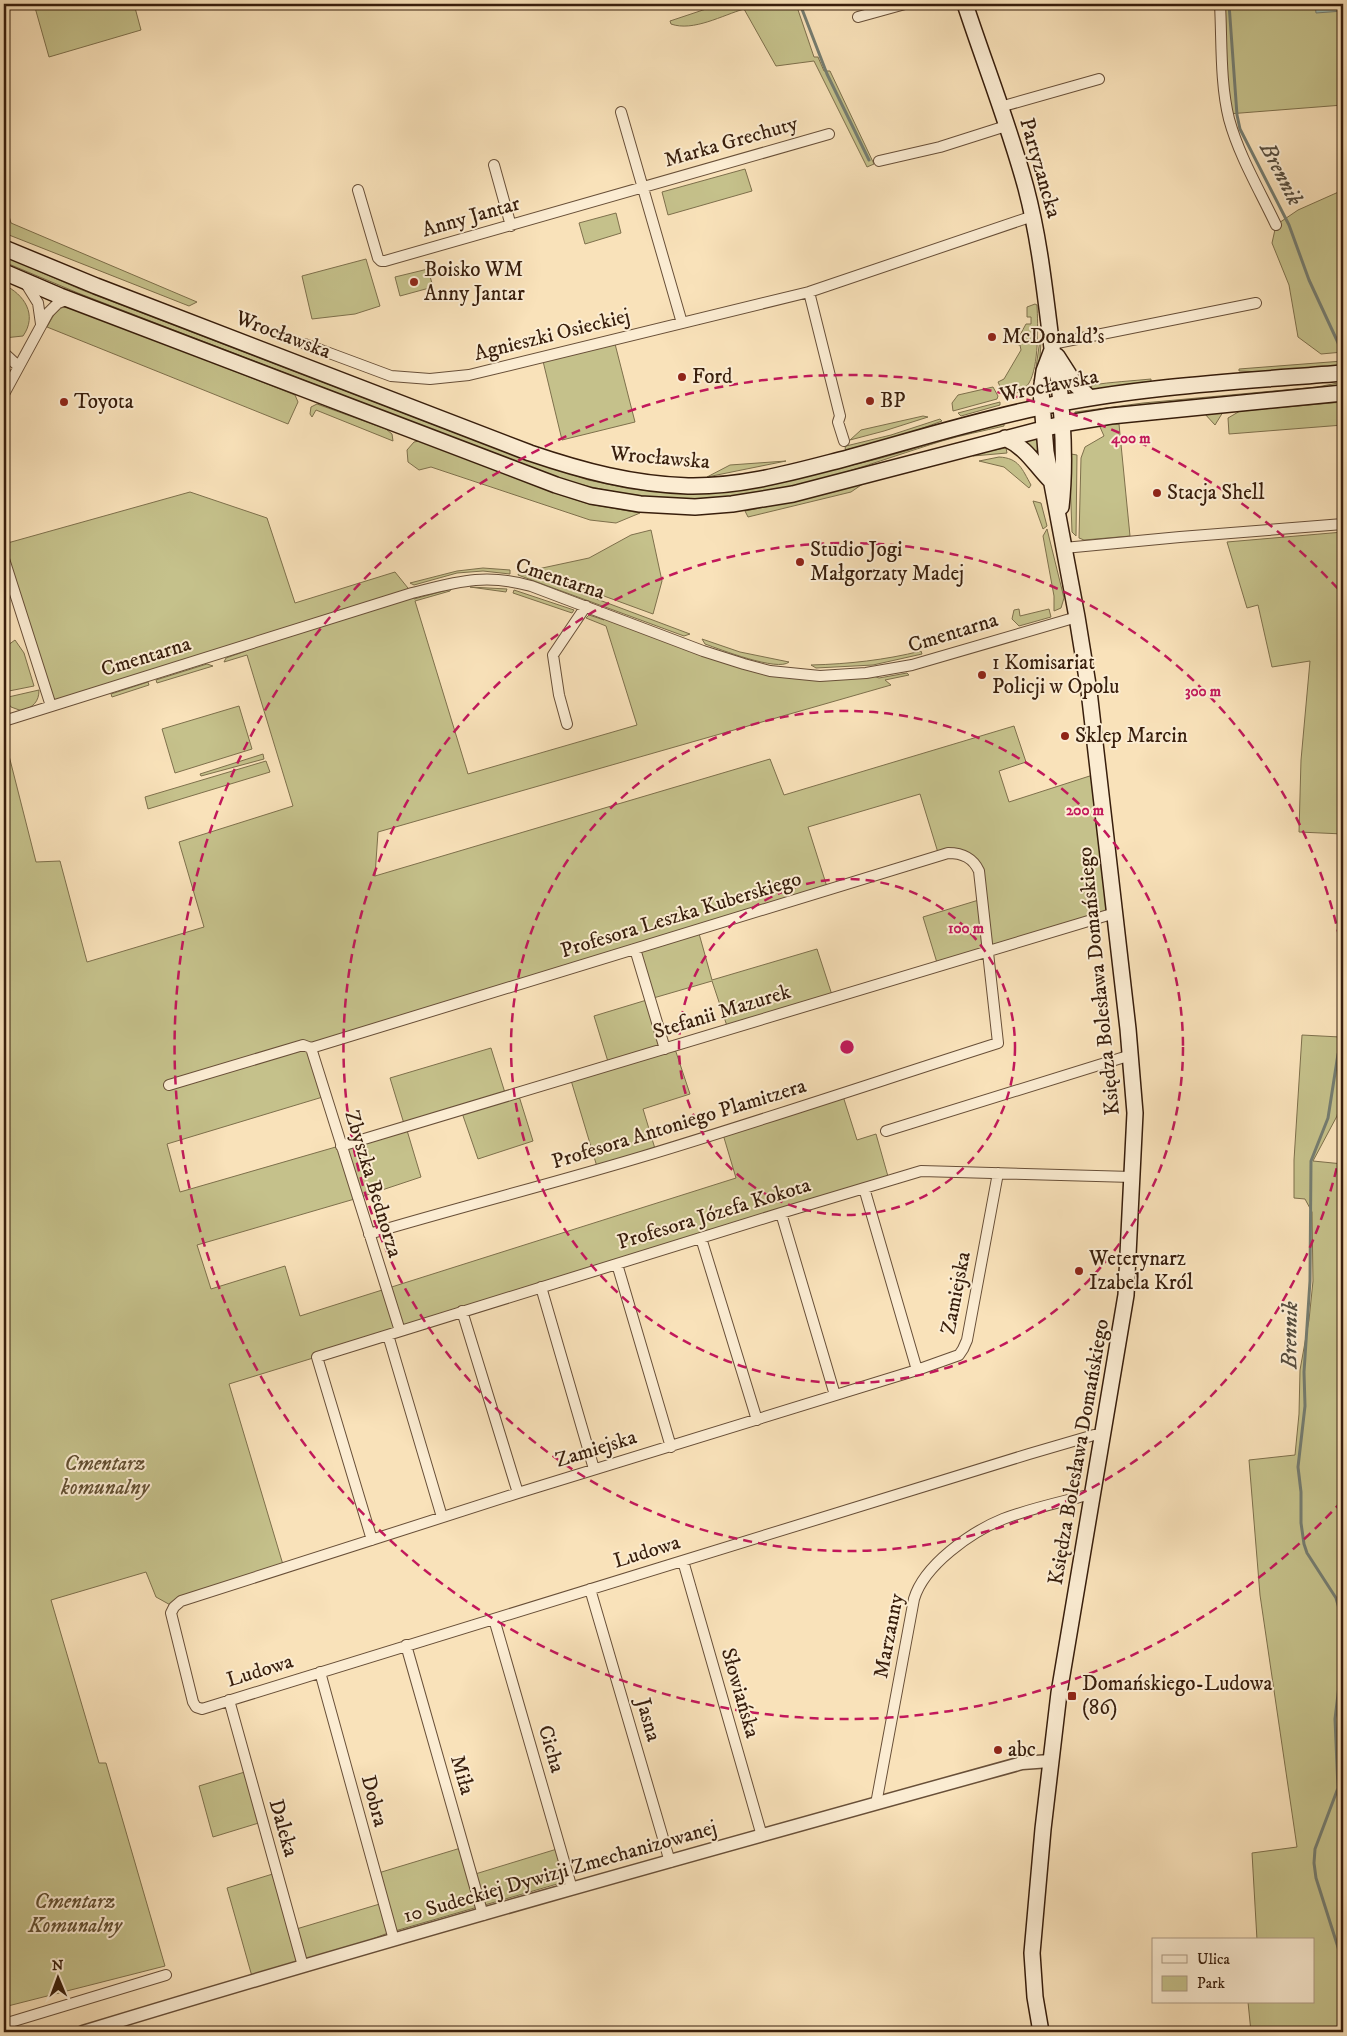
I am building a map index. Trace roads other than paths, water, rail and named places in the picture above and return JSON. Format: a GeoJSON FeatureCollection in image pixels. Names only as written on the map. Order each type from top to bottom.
{"type":"FeatureCollection","features":[{"type":"Feature","properties":{"kind":"main road","name":"Partyzancka"},"geometry":{"type":"LineString","coordinates":[[965,4],[1026,188],[1033,216],[1044,278],[1052,347],[1058,372],[1062,424]]}},
{"type":"Feature","properties":{"kind":"main road","name":"Wrocławska"},"geometry":{"type":"LineString","coordinates":[[4,248],[96,286],[530,453],[596,474],[630,481],[698,486],[766,478],[1043,406],[1175,387],[1343,373]]}},
{"type":"Feature","properties":{"kind":"main road","name":"Wrocławska"},"geometry":{"type":"LineString","coordinates":[[4,272],[556,485],[591,496],[664,506],[695,507],[755,501],[808,490],[1062,424],[1111,416],[1343,393]]}},
{"type":"Feature","properties":{"kind":"main road","name":"Partyzancka"},"geometry":{"type":"LineString","coordinates":[[1045,428],[1041,391],[1044,371],[1052,347]]}},
{"type":"Feature","properties":{"kind":"main road"},"geometry":{"type":"LineString","coordinates":[[1052,347],[1076,384],[1090,398]]}},
{"type":"Feature","properties":{"kind":"main road","name":"Księdza Bolesława Domańskiego"},"geometry":{"type":"LineString","coordinates":[[1060,521],[1064,479],[1062,424]]}},
{"type":"Feature","properties":{"kind":"main road","name":"Księdza Bolesława Domańskiego"},"geometry":{"type":"LineString","coordinates":[[1041,2032],[1033,1979],[1032,1953],[1050,1761],[1061,1684],[1126,1295],[1135,1104],[1090,700],[1060,521],[1051,481],[1045,428]]}},
{"type":"Feature","properties":{"kind":"main road"},"geometry":{"type":"LineString","coordinates":[[1005,438],[1026,450],[1051,481]]}},
{"type":"Feature","properties":{"kind":"street"},"geometry":{"type":"LineString","coordinates":[[858,16],[905,4]]}},
{"type":"Feature","properties":{"kind":"street"},"geometry":{"type":"LineString","coordinates":[[1220,4],[1224,85],[1230,120],[1236,140],[1276,225]]}},
{"type":"Feature","properties":{"kind":"street"},"geometry":{"type":"LineString","coordinates":[[1000,107],[1099,79]]}},
{"type":"Feature","properties":{"kind":"street","name":"Marka Grechuty"},"geometry":{"type":"LineString","coordinates":[[621,112],[682,323]]}},
{"type":"Feature","properties":{"kind":"street"},"geometry":{"type":"LineString","coordinates":[[879,162],[940,147],[1006,126]]}},
{"type":"Feature","properties":{"kind":"street","name":"Marka Grechuty"},"geometry":{"type":"LineString","coordinates":[[643,187],[829,134]]}},
{"type":"Feature","properties":{"kind":"street"},"geometry":{"type":"LineString","coordinates":[[494,165],[511,226]]}},
{"type":"Feature","properties":{"kind":"street","name":"Anny Jantar"},"geometry":{"type":"LineString","coordinates":[[358,190],[378,258],[381,261],[511,226],[643,187]]}},
{"type":"Feature","properties":{"kind":"street","name":"Agnieszki Osieckiej"},"geometry":{"type":"LineString","coordinates":[[305,344],[391,376],[430,379],[469,375],[809,292],[1033,216]]}},
{"type":"Feature","properties":{"kind":"street"},"geometry":{"type":"LineString","coordinates":[[23,280],[38,303],[41,324]]}},
{"type":"Feature","properties":{"kind":"street"},"geometry":{"type":"LineString","coordinates":[[809,292],[840,416],[838,422],[844,441]]}},
{"type":"Feature","properties":{"kind":"street"},"geometry":{"type":"LineString","coordinates":[[4,394],[52,307],[70,299]]}},
{"type":"Feature","properties":{"kind":"street"},"geometry":{"type":"LineString","coordinates":[[1052,347],[1256,303]]}},
{"type":"Feature","properties":{"kind":"street"},"geometry":{"type":"LineString","coordinates":[[4,353],[18,366]]}},
{"type":"Feature","properties":{"kind":"street"},"geometry":{"type":"LineString","coordinates":[[1064,548],[1343,524]]}},
{"type":"Feature","properties":{"kind":"street"},"geometry":{"type":"LineString","coordinates":[[4,559],[51,706]]}},
{"type":"Feature","properties":{"kind":"street","name":"Cmentarna"},"geometry":{"type":"LineString","coordinates":[[4,721],[412,593],[463,580],[493,578],[512,581],[586,606],[703,651],[744,664],[770,671],[820,676],[866,673],[912,665],[1077,617]]}},
{"type":"Feature","properties":{"kind":"street"},"geometry":{"type":"LineString","coordinates":[[567,724],[559,695],[553,655],[586,606]]}},
{"type":"Feature","properties":{"kind":"street","name":"Profesora Leszka Kuberskiego"},"geometry":{"type":"LineString","coordinates":[[169,1085],[303,1045],[311,1048],[954,853],[972,860],[979,871],[998,1043]]}},
{"type":"Feature","properties":{"kind":"street","name":"Stefanii Mazurek"},"geometry":{"type":"LineString","coordinates":[[341,1146],[1114,913]]}},
{"type":"Feature","properties":{"kind":"street"},"geometry":{"type":"LineString","coordinates":[[635,949],[665,1049]]}},
{"type":"Feature","properties":{"kind":"street","name":"Profesora Antoniego Plamitzera"},"geometry":{"type":"LineString","coordinates":[[369,1234],[484,1200],[527,1191],[634,1159],[998,1043]]}},
{"type":"Feature","properties":{"kind":"street","name":"Zbyszka Bednorza"},"geometry":{"type":"LineString","coordinates":[[311,1048],[400,1331]]}},
{"type":"Feature","properties":{"kind":"street"},"geometry":{"type":"LineString","coordinates":[[886,1131],[1131,1055]]}},
{"type":"Feature","properties":{"kind":"street","name":"Profesora Józefa Kokota"},"geometry":{"type":"LineString","coordinates":[[372,1540],[317,1357],[921,1171],[1132,1177]]}},
{"type":"Feature","properties":{"kind":"street","name":"Zamiejska"},"geometry":{"type":"LineString","coordinates":[[202,1709],[196,1707],[193,1702],[171,1613],[174,1607],[181,1601],[518,1493],[671,1447],[952,1358],[963,1349],[998,1173]]}},
{"type":"Feature","properties":{"kind":"street"},"geometry":{"type":"LineString","coordinates":[[864,1188],[917,1370]]}},
{"type":"Feature","properties":{"kind":"street"},"geometry":{"type":"LineString","coordinates":[[781,1213],[835,1395]]}},
{"type":"Feature","properties":{"kind":"street"},"geometry":{"type":"LineString","coordinates":[[701,1238],[757,1420]]}},
{"type":"Feature","properties":{"kind":"street"},"geometry":{"type":"LineString","coordinates":[[617,1264],[671,1447]]}},
{"type":"Feature","properties":{"kind":"street"},"geometry":{"type":"LineString","coordinates":[[541,1287],[594,1470]]}},
{"type":"Feature","properties":{"kind":"street"},"geometry":{"type":"LineString","coordinates":[[462,1311],[518,1493]]}},
{"type":"Feature","properties":{"kind":"street"},"geometry":{"type":"LineString","coordinates":[[388,1335],[442,1517]]}},
{"type":"Feature","properties":{"kind":"street","name":"Ludowa"},"geometry":{"type":"LineString","coordinates":[[202,1709],[1029,1454],[1094,1435],[1103,1435]]}},
{"type":"Feature","properties":{"kind":"street","name":"Marzanny"},"geometry":{"type":"LineString","coordinates":[[876,1804],[914,1599],[922,1579],[946,1555],[975,1534],[1001,1520],[1075,1498],[1092,1496]]}},
{"type":"Feature","properties":{"kind":"street","name":"Słowiańska"},"geometry":{"type":"LineString","coordinates":[[683,1561],[762,1836]]}},
{"type":"Feature","properties":{"kind":"street","name":"Jasna"},"geometry":{"type":"LineString","coordinates":[[590,1589],[670,1862]]}},
{"type":"Feature","properties":{"kind":"street","name":"Cicha"},"geometry":{"type":"LineString","coordinates":[[494,1619],[572,1890]]}},
{"type":"Feature","properties":{"kind":"street","name":"Miła"},"geometry":{"type":"LineString","coordinates":[[406,1645],[483,1915]]}},
{"type":"Feature","properties":{"kind":"street","name":"Dobra"},"geometry":{"type":"LineString","coordinates":[[320,1672],[394,1940]]}},
{"type":"Feature","properties":{"kind":"street","name":"Daleka"},"geometry":{"type":"LineString","coordinates":[[228,1700],[303,1966]]}},
{"type":"Feature","properties":{"kind":"street","name":"10 Sudeckiej Dywizji Zmechanizowanej"},"geometry":{"type":"LineString","coordinates":[[83,2032],[303,1966],[1022,1763],[1050,1761]]}},
{"type":"Feature","properties":{"kind":"street"},"geometry":{"type":"LineString","coordinates":[[4,2024],[166,1975]]}},
{"type":"Feature","properties":{"kind":"water"},"geometry":{"type":"Polygon","coordinates":[[[1315,4],[1343,4],[1343,11],[1316,13],[1315,4]]]}},
{"type":"Feature","properties":{"kind":"waterway"},"geometry":{"type":"LineString","coordinates":[[800,4],[827,74],[869,160]]}},
{"type":"Feature","properties":{"kind":"waterway","name":"Brennik"},"geometry":{"type":"LineString","coordinates":[[1229,4],[1237,115],[1240,129],[1289,225],[1309,280],[1340,347],[1343,348]]}},
{"type":"Feature","properties":{"kind":"waterway","name":"Brennik"},"geometry":{"type":"LineString","coordinates":[[1343,1043],[1338,1054],[1328,1118],[1311,1161],[1310,1281],[1304,1372],[1305,1406],[1298,1467],[1304,1544],[1307,1553],[1336,1598],[1343,1622]]}},
{"type":"Feature","properties":{"kind":"waterway","name":"Brennik"},"geometry":{"type":"LineString","coordinates":[[1343,1653],[1335,1719],[1338,1788],[1315,1849],[1314,1863],[1316,1878],[1343,1963]]}},
{"type":"Feature","properties":{"kind":"place","name":"Boisko WM Anny Jantar"},"geometry":{"type":"Point","coordinates":[414,282]}},
{"type":"Feature","properties":{"kind":"place","name":"McDonald's"},"geometry":{"type":"Point","coordinates":[992,337]}},
{"type":"Feature","properties":{"kind":"place","name":"Ford"},"geometry":{"type":"Point","coordinates":[682,377]}},
{"type":"Feature","properties":{"kind":"place","name":"BP"},"geometry":{"type":"Point","coordinates":[870,401]}},
{"type":"Feature","properties":{"kind":"place","name":"Toyota"},"geometry":{"type":"Point","coordinates":[64,402]}},
{"type":"Feature","properties":{"kind":"place","name":"Stacja Shell"},"geometry":{"type":"Point","coordinates":[1157,493]}},
{"type":"Feature","properties":{"kind":"place","name":"Studio Jogi Małgorzaty Madej"},"geometry":{"type":"Point","coordinates":[800,562]}},
{"type":"Feature","properties":{"kind":"place","name":"1 Komisariat Policji w Opolu"},"geometry":{"type":"Point","coordinates":[982,675]}},
{"type":"Feature","properties":{"kind":"place","name":"Sklep Marcin"},"geometry":{"type":"Point","coordinates":[1065,736]}},
{"type":"Feature","properties":{"kind":"place","name":"Weterynarz Izabela Król"},"geometry":{"type":"Point","coordinates":[1079,1271]}},
{"type":"Feature","properties":{"kind":"place","name":"Domańskiego-Ludowa (86)"},"geometry":{"type":"Point","coordinates":[1072,1696]}},
{"type":"Feature","properties":{"kind":"place","name":"abc"},"geometry":{"type":"Point","coordinates":[998,1750]}},
{"type":"Feature","properties":{"kind":"park label","name":"Cmentarz komunalny"},"geometry":{"type":"Point","coordinates":[105,1476]}},
{"type":"Feature","properties":{"kind":"park label","name":"Cmentarz Komunalny"},"geometry":{"type":"Point","coordinates":[75,1914]}}]}
